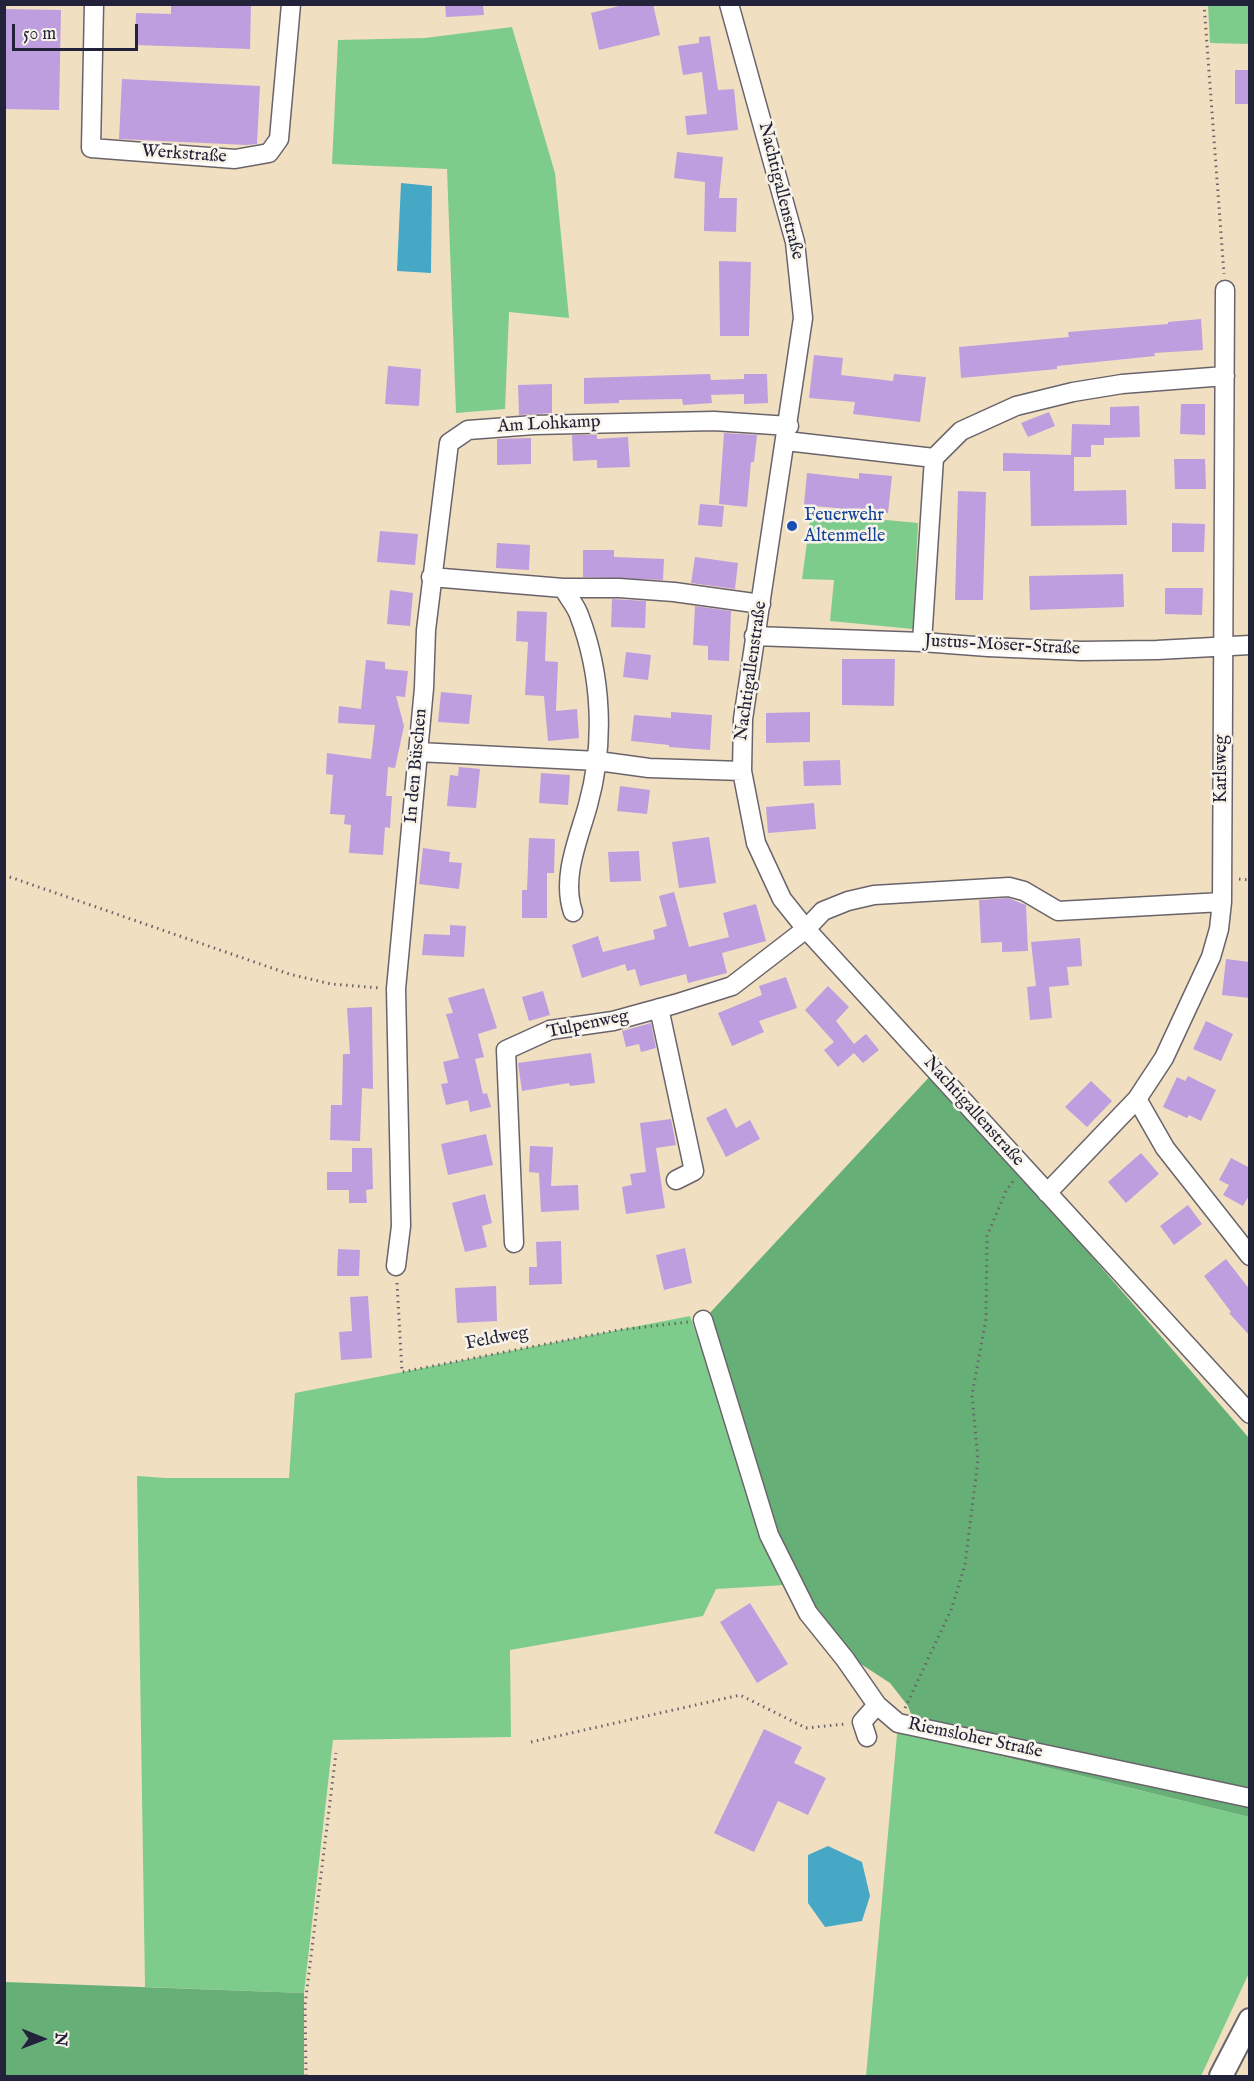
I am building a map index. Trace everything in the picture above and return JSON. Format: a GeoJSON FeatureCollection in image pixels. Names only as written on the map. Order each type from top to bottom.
{"type":"FeatureCollection","features":[{"type":"Feature","properties":{"kind":"main road"},"geometry":{"type":"LineString","coordinates":[[1221,2076],[1250,2020]]}},
{"type":"Feature","properties":{"kind":"street","name":"Werkstraße"},"geometry":{"type":"LineString","coordinates":[[94,4],[91,148],[236,159],[269,153],[279,139],[291,4]]}},
{"type":"Feature","properties":{"kind":"street","name":"Nachtigallenstraße"},"geometry":{"type":"LineString","coordinates":[[729,4],[795,242],[803,318],[743,719],[742,771],[756,843],[782,899],[806,929],[1250,1414]]}},
{"type":"Feature","properties":{"kind":"street","name":"Karlsweg"},"geometry":{"type":"LineString","coordinates":[[1047,1192],[1137,1099],[1164,1058],[1211,957],[1219,929],[1222,902],[1225,290]]}},
{"type":"Feature","properties":{"kind":"street"},"geometry":{"type":"LineString","coordinates":[[922,642],[934,458],[961,431],[1016,406],[1073,392],[1122,384],[1225,376]]}},
{"type":"Feature","properties":{"kind":"street","name":"Am Lohkamp"},"geometry":{"type":"LineString","coordinates":[[431,577],[449,443],[468,430],[534,425],[714,421],[934,458]]}},
{"type":"Feature","properties":{"kind":"street"},"geometry":{"type":"LineString","coordinates":[[431,577],[563,588],[641,589],[760,604]]}},
{"type":"Feature","properties":{"kind":"street","name":"In den Büschen"},"geometry":{"type":"LineString","coordinates":[[396,1266],[400,1226],[396,989],[424,688],[431,577]]}},
{"type":"Feature","properties":{"kind":"street"},"geometry":{"type":"LineString","coordinates":[[563,588],[579,614],[592,664],[600,726],[598,761],[572,863],[569,901],[573,912]]}},
{"type":"Feature","properties":{"kind":"street","name":"Justus-Möser-Straße"},"geometry":{"type":"LineString","coordinates":[[754,636],[1081,651],[1250,645]]}},
{"type":"Feature","properties":{"kind":"street"},"geometry":{"type":"LineString","coordinates":[[418,752],[598,761],[649,768],[742,771]]}},
{"type":"Feature","properties":{"kind":"street","name":"Tulpenweg"},"geometry":{"type":"LineString","coordinates":[[514,1243],[506,1050],[550,1030],[613,1021],[732,986],[806,929],[824,911],[848,901],[874,895],[1009,887],[1024,891],[1058,911],[1222,902]]}},
{"type":"Feature","properties":{"kind":"street"},"geometry":{"type":"LineString","coordinates":[[659,1008],[694,1171],[676,1180]]}},
{"type":"Feature","properties":{"kind":"street"},"geometry":{"type":"LineString","coordinates":[[1137,1099],[1165,1148],[1248,1247]]}},
{"type":"Feature","properties":{"kind":"street","name":"Riemsloher Straße"},"geometry":{"type":"LineString","coordinates":[[703,1320],[770,1535],[808,1613],[845,1659],[877,1705],[898,1723],[1250,1798]]}},
{"type":"Feature","properties":{"kind":"street"},"geometry":{"type":"LineString","coordinates":[[865,1729],[877,1705]]}},
{"type":"Feature","properties":{"kind":"path"},"geometry":{"type":"LineString","coordinates":[[1204,4],[1225,290]]}},
{"type":"Feature","properties":{"kind":"path"},"geometry":{"type":"LineString","coordinates":[[4,875],[289,974],[331,984],[396,989]]}},
{"type":"Feature","properties":{"kind":"path"},"geometry":{"type":"LineString","coordinates":[[898,1723],[951,1610],[965,1565],[978,1460],[972,1395],[986,1319],[987,1236],[1006,1191],[1024,1168]]}},
{"type":"Feature","properties":{"kind":"path","name":"Feldweg"},"geometry":{"type":"LineString","coordinates":[[396,1266],[402,1372],[618,1330],[703,1320]]}},
{"type":"Feature","properties":{"kind":"path"},"geometry":{"type":"LineString","coordinates":[[531,1742],[740,1695],[806,1728],[865,1729]]}},
{"type":"Feature","properties":{"kind":"path"},"geometry":{"type":"LineString","coordinates":[[306,2076],[305,2005],[336,1753]]}},
{"type":"Feature","properties":{"kind":"green space"},"geometry":{"type":"Polygon","coordinates":[[[1208,5],[1249,5],[1249,44],[1210,43],[1208,5]]]}},
{"type":"Feature","properties":{"kind":"green space"},"geometry":{"type":"Polygon","coordinates":[[[512,27],[555,173],[569,318],[509,312],[505,409],[456,413],[447,169],[332,164],[338,40],[425,38],[512,27]]]}},
{"type":"Feature","properties":{"kind":"green space"},"geometry":{"type":"Polygon","coordinates":[[[811,513],[918,523],[913,629],[830,621],[834,580],[802,579],[811,513]]]}},
{"type":"Feature","properties":{"kind":"green space"},"geometry":{"type":"Polygon","coordinates":[[[933,1073],[1249,1438],[1249,1817],[919,1736],[908,1706],[890,1683],[844,1653],[812,1610],[776,1535],[707,1316],[933,1073]]]}},
{"type":"Feature","properties":{"kind":"green space"},"geometry":{"type":"Polygon","coordinates":[[[690,1316],[785,1585],[716,1589],[703,1616],[510,1650],[511,1737],[333,1740],[304,1993],[145,1987],[137,1476],[289,1478],[295,1393],[690,1316]]]}},
{"type":"Feature","properties":{"kind":"green space"},"geometry":{"type":"Polygon","coordinates":[[[898,1723],[919,1736],[1249,1817],[1249,1973],[1201,2076],[866,2076],[898,1723]]]}},
{"type":"Feature","properties":{"kind":"green space"},"geometry":{"type":"Polygon","coordinates":[[[5,1982],[304,1993],[304,2076],[5,2076],[5,1982]]]}},
{"type":"Feature","properties":{"kind":"water"},"geometry":{"type":"Polygon","coordinates":[[[401,183],[432,186],[431,273],[397,271],[401,183]]]}},
{"type":"Feature","properties":{"kind":"water"},"geometry":{"type":"Polygon","coordinates":[[[828,1846],[862,1862],[870,1896],[862,1921],[825,1927],[808,1903],[808,1855],[828,1846]]]}},
{"type":"Feature","properties":{"kind":"building"},"geometry":{"type":"Polygon","coordinates":[[[171,4],[251,4],[250,49],[135,45],[136,13],[171,14],[171,4]]]}},
{"type":"Feature","properties":{"kind":"building"},"geometry":{"type":"Polygon","coordinates":[[[445,4],[483,4],[484,15],[446,17],[445,4]]]}},
{"type":"Feature","properties":{"kind":"building"},"geometry":{"type":"Polygon","coordinates":[[[627,4],[653,4],[660,35],[599,50],[591,13],[627,4]]]}},
{"type":"Feature","properties":{"kind":"building"},"geometry":{"type":"Polygon","coordinates":[[[4,9],[61,10],[59,110],[4,109],[4,9]]]}},
{"type":"Feature","properties":{"kind":"building"},"geometry":{"type":"Polygon","coordinates":[[[710,36],[718,90],[734,89],[738,130],[687,135],[685,116],[707,114],[702,72],[683,75],[678,46],[699,43],[699,37],[710,36]]]}},
{"type":"Feature","properties":{"kind":"building"},"geometry":{"type":"Polygon","coordinates":[[[1235,70],[1250,70],[1250,104],[1235,104],[1235,70]]]}},
{"type":"Feature","properties":{"kind":"building"},"geometry":{"type":"Polygon","coordinates":[[[122,79],[260,86],[257,144],[119,139],[122,79]]]}},
{"type":"Feature","properties":{"kind":"building"},"geometry":{"type":"Polygon","coordinates":[[[677,152],[723,157],[719,198],[737,198],[736,232],[704,231],[705,182],[674,178],[677,152]]]}},
{"type":"Feature","properties":{"kind":"building"},"geometry":{"type":"Polygon","coordinates":[[[719,261],[751,262],[749,336],[720,336],[719,261]]]}},
{"type":"Feature","properties":{"kind":"building"},"geometry":{"type":"Polygon","coordinates":[[[1201,319],[1203,350],[1154,353],[1155,356],[1057,366],[1057,369],[961,378],[959,347],[1069,337],[1068,332],[1201,319]]]}},
{"type":"Feature","properties":{"kind":"building"},"geometry":{"type":"Polygon","coordinates":[[[814,355],[843,358],[841,375],[893,381],[894,374],[926,377],[920,422],[853,414],[855,402],[809,398],[814,355]]]}},
{"type":"Feature","properties":{"kind":"building"},"geometry":{"type":"Polygon","coordinates":[[[388,366],[421,369],[419,406],[385,404],[388,366]]]}},
{"type":"Feature","properties":{"kind":"building"},"geometry":{"type":"Polygon","coordinates":[[[710,374],[711,380],[744,379],[744,374],[767,374],[768,403],[744,404],[744,394],[711,395],[712,403],[683,405],[682,399],[619,400],[619,403],[584,404],[584,378],[710,374]]]}},
{"type":"Feature","properties":{"kind":"building"},"geometry":{"type":"Polygon","coordinates":[[[552,384],[552,413],[519,415],[518,385],[552,384]]]}},
{"type":"Feature","properties":{"kind":"building"},"geometry":{"type":"Polygon","coordinates":[[[1181,404],[1205,404],[1205,435],[1180,434],[1181,404]]]}},
{"type":"Feature","properties":{"kind":"building"},"geometry":{"type":"Polygon","coordinates":[[[1139,406],[1140,437],[1104,438],[1104,445],[1091,445],[1091,457],[1074,457],[1074,491],[1126,490],[1127,525],[1031,526],[1030,471],[1003,471],[1003,453],[1071,455],[1072,424],[1110,425],[1110,407],[1139,406]]]}},
{"type":"Feature","properties":{"kind":"building"},"geometry":{"type":"Polygon","coordinates":[[[1049,412],[1055,426],[1028,437],[1021,423],[1049,412]]]}},
{"type":"Feature","properties":{"kind":"building"},"geometry":{"type":"Polygon","coordinates":[[[724,433],[757,435],[754,462],[751,462],[747,507],[719,504],[724,433]]]}},
{"type":"Feature","properties":{"kind":"building"},"geometry":{"type":"Polygon","coordinates":[[[572,435],[597,435],[597,439],[628,437],[630,467],[597,468],[597,460],[573,461],[572,435]]]}},
{"type":"Feature","properties":{"kind":"building"},"geometry":{"type":"Polygon","coordinates":[[[531,438],[531,464],[497,465],[497,439],[531,438]]]}},
{"type":"Feature","properties":{"kind":"building"},"geometry":{"type":"Polygon","coordinates":[[[1174,459],[1205,459],[1206,489],[1175,489],[1174,459]]]}},
{"type":"Feature","properties":{"kind":"building"},"geometry":{"type":"Polygon","coordinates":[[[807,473],[859,479],[859,473],[892,476],[888,513],[804,505],[807,473]]]}},
{"type":"Feature","properties":{"kind":"building"},"geometry":{"type":"Polygon","coordinates":[[[958,491],[986,492],[983,600],[955,600],[958,491]]]}},
{"type":"Feature","properties":{"kind":"building"},"geometry":{"type":"Polygon","coordinates":[[[700,504],[724,506],[722,527],[698,525],[700,504]]]}},
{"type":"Feature","properties":{"kind":"building"},"geometry":{"type":"Polygon","coordinates":[[[1172,523],[1205,524],[1204,552],[1172,552],[1172,523]]]}},
{"type":"Feature","properties":{"kind":"building"},"geometry":{"type":"Polygon","coordinates":[[[380,531],[418,534],[415,565],[377,562],[380,531]]]}},
{"type":"Feature","properties":{"kind":"building"},"geometry":{"type":"Polygon","coordinates":[[[497,543],[530,545],[529,570],[496,568],[497,543]]]}},
{"type":"Feature","properties":{"kind":"building"},"geometry":{"type":"Polygon","coordinates":[[[583,550],[614,550],[614,557],[664,559],[663,580],[583,577],[583,550]]]}},
{"type":"Feature","properties":{"kind":"building"},"geometry":{"type":"Polygon","coordinates":[[[695,557],[738,563],[735,589],[691,583],[695,557]]]}},
{"type":"Feature","properties":{"kind":"building"},"geometry":{"type":"Polygon","coordinates":[[[1123,574],[1124,607],[1030,610],[1029,576],[1123,574]]]}},
{"type":"Feature","properties":{"kind":"building"},"geometry":{"type":"Polygon","coordinates":[[[1165,588],[1203,588],[1202,615],[1165,614],[1165,588]]]}},
{"type":"Feature","properties":{"kind":"building"},"geometry":{"type":"Polygon","coordinates":[[[390,590],[413,593],[410,626],[387,624],[390,590]]]}},
{"type":"Feature","properties":{"kind":"building"},"geometry":{"type":"Polygon","coordinates":[[[612,599],[646,601],[645,628],[611,627],[612,599]]]}},
{"type":"Feature","properties":{"kind":"building"},"geometry":{"type":"Polygon","coordinates":[[[695,606],[731,611],[729,661],[708,660],[708,646],[693,645],[695,606]]]}},
{"type":"Feature","properties":{"kind":"building"},"geometry":{"type":"Polygon","coordinates":[[[517,611],[547,612],[545,661],[558,662],[556,711],[577,709],[579,738],[548,741],[544,696],[525,695],[528,642],[516,641],[517,611]]]}},
{"type":"Feature","properties":{"kind":"building"},"geometry":{"type":"Polygon","coordinates":[[[626,652],[651,655],[648,680],[623,677],[626,652]]]}},
{"type":"Feature","properties":{"kind":"building"},"geometry":{"type":"Polygon","coordinates":[[[842,659],[895,659],[894,706],[842,705],[842,659]]]}},
{"type":"Feature","properties":{"kind":"building"},"geometry":{"type":"Polygon","coordinates":[[[366,660],[385,662],[385,669],[408,671],[405,697],[396,696],[404,726],[395,768],[388,767],[386,796],[392,796],[390,828],[385,827],[383,855],[349,853],[351,825],[344,824],[345,815],[330,814],[333,775],[326,774],[327,753],[371,759],[375,725],[338,723],[339,706],[361,709],[366,660]]]}},
{"type":"Feature","properties":{"kind":"building"},"geometry":{"type":"Polygon","coordinates":[[[441,692],[472,695],[469,724],[438,722],[441,692]]]}},
{"type":"Feature","properties":{"kind":"building"},"geometry":{"type":"Polygon","coordinates":[[[671,712],[712,715],[710,750],[631,741],[634,715],[671,718],[671,712]]]}},
{"type":"Feature","properties":{"kind":"building"},"geometry":{"type":"Polygon","coordinates":[[[810,712],[810,742],[766,743],[766,713],[810,712]]]}},
{"type":"Feature","properties":{"kind":"building"},"geometry":{"type":"Polygon","coordinates":[[[840,760],[841,785],[804,786],[803,761],[840,760]]]}},
{"type":"Feature","properties":{"kind":"building"},"geometry":{"type":"Polygon","coordinates":[[[459,767],[480,769],[476,808],[447,806],[450,775],[458,776],[459,767]]]}},
{"type":"Feature","properties":{"kind":"building"},"geometry":{"type":"Polygon","coordinates":[[[541,773],[570,775],[568,805],[539,803],[541,773]]]}},
{"type":"Feature","properties":{"kind":"building"},"geometry":{"type":"Polygon","coordinates":[[[620,786],[650,790],[647,814],[617,811],[620,786]]]}},
{"type":"Feature","properties":{"kind":"building"},"geometry":{"type":"Polygon","coordinates":[[[814,803],[816,829],[768,833],[766,807],[814,803]]]}},
{"type":"Feature","properties":{"kind":"building"},"geometry":{"type":"Polygon","coordinates":[[[709,837],[716,883],[679,888],[672,842],[709,837]]]}},
{"type":"Feature","properties":{"kind":"building"},"geometry":{"type":"Polygon","coordinates":[[[529,838],[555,839],[554,873],[547,873],[547,918],[522,918],[522,890],[527,890],[529,838]]]}},
{"type":"Feature","properties":{"kind":"building"},"geometry":{"type":"Polygon","coordinates":[[[423,848],[450,852],[449,862],[462,863],[459,889],[419,884],[423,848]]]}},
{"type":"Feature","properties":{"kind":"building"},"geometry":{"type":"Polygon","coordinates":[[[639,851],[641,881],[610,882],[608,852],[639,851]]]}},
{"type":"Feature","properties":{"kind":"building"},"geometry":{"type":"Polygon","coordinates":[[[674,892],[689,947],[729,937],[723,913],[756,904],[766,941],[722,953],[727,973],[688,983],[686,974],[640,986],[635,969],[627,971],[625,964],[582,978],[572,945],[598,936],[603,952],[655,939],[653,930],[667,926],[659,896],[674,892]]]}},
{"type":"Feature","properties":{"kind":"building"},"geometry":{"type":"Polygon","coordinates":[[[1008,898],[1026,905],[1028,951],[1002,952],[1002,942],[981,943],[979,900],[1008,898]]]}},
{"type":"Feature","properties":{"kind":"building"},"geometry":{"type":"Polygon","coordinates":[[[450,925],[466,926],[464,957],[422,955],[424,934],[450,935],[450,925]]]}},
{"type":"Feature","properties":{"kind":"building"},"geometry":{"type":"Polygon","coordinates":[[[1080,938],[1082,966],[1067,967],[1069,985],[1049,987],[1052,1018],[1030,1020],[1027,987],[1036,986],[1031,942],[1080,938]]]}},
{"type":"Feature","properties":{"kind":"building"},"geometry":{"type":"Polygon","coordinates":[[[1226,959],[1250,962],[1250,998],[1222,995],[1226,959]]]}},
{"type":"Feature","properties":{"kind":"building"},"geometry":{"type":"Polygon","coordinates":[[[786,977],[797,1008],[759,1021],[764,1032],[732,1046],[718,1013],[762,995],[759,986],[786,977]]]}},
{"type":"Feature","properties":{"kind":"building"},"geometry":{"type":"Polygon","coordinates":[[[828,986],[849,1007],[836,1021],[854,1044],[866,1034],[879,1050],[863,1063],[854,1053],[838,1067],[824,1050],[834,1042],[805,1010],[828,986]]]}},
{"type":"Feature","properties":{"kind":"building"},"geometry":{"type":"Polygon","coordinates":[[[484,988],[497,1028],[478,1034],[484,1057],[475,1059],[483,1094],[487,1093],[491,1107],[470,1112],[468,1100],[446,1105],[441,1084],[448,1083],[443,1062],[459,1058],[446,1014],[453,1013],[448,998],[484,988]]]}},
{"type":"Feature","properties":{"kind":"building"},"geometry":{"type":"Polygon","coordinates":[[[543,991],[550,1015],[529,1021],[522,997],[543,991]]]}},
{"type":"Feature","properties":{"kind":"building"},"geometry":{"type":"Polygon","coordinates":[[[372,1007],[373,1089],[362,1088],[360,1141],[330,1140],[331,1105],[342,1105],[343,1054],[350,1054],[347,1008],[372,1007]]]}},
{"type":"Feature","properties":{"kind":"building"},"geometry":{"type":"Polygon","coordinates":[[[1206,1021],[1233,1034],[1221,1061],[1193,1049],[1206,1021]]]}},
{"type":"Feature","properties":{"kind":"building"},"geometry":{"type":"Polygon","coordinates":[[[651,1023],[656,1048],[641,1052],[639,1044],[626,1047],[622,1031],[651,1023]]]}},
{"type":"Feature","properties":{"kind":"building"},"geometry":{"type":"Polygon","coordinates":[[[591,1053],[595,1083],[570,1086],[569,1083],[522,1091],[518,1063],[591,1053]]]}},
{"type":"Feature","properties":{"kind":"building"},"geometry":{"type":"Polygon","coordinates":[[[1188,1076],[1216,1090],[1201,1121],[1189,1115],[1187,1118],[1163,1107],[1177,1077],[1185,1081],[1188,1076]]]}},
{"type":"Feature","properties":{"kind":"building"},"geometry":{"type":"Polygon","coordinates":[[[1091,1081],[1112,1101],[1087,1127],[1065,1107],[1091,1081]]]}},
{"type":"Feature","properties":{"kind":"building"},"geometry":{"type":"Polygon","coordinates":[[[726,1108],[736,1128],[750,1120],[760,1139],[726,1157],[706,1118],[726,1108]]]}},
{"type":"Feature","properties":{"kind":"building"},"geometry":{"type":"Polygon","coordinates":[[[671,1119],[676,1145],[656,1148],[665,1208],[626,1214],[622,1187],[632,1185],[630,1174],[646,1172],[640,1123],[671,1119]]]}},
{"type":"Feature","properties":{"kind":"building"},"geometry":{"type":"Polygon","coordinates":[[[486,1134],[493,1165],[448,1175],[441,1144],[486,1134]]]}},
{"type":"Feature","properties":{"kind":"building"},"geometry":{"type":"Polygon","coordinates":[[[530,1146],[553,1147],[551,1186],[578,1185],[579,1210],[541,1212],[539,1173],[529,1172],[530,1146]]]}},
{"type":"Feature","properties":{"kind":"building"},"geometry":{"type":"Polygon","coordinates":[[[352,1148],[372,1148],[373,1189],[366,1190],[367,1203],[349,1203],[349,1190],[327,1190],[327,1172],[352,1172],[352,1148]]]}},
{"type":"Feature","properties":{"kind":"building"},"geometry":{"type":"Polygon","coordinates":[[[1141,1153],[1159,1174],[1126,1203],[1108,1182],[1141,1153]]]}},
{"type":"Feature","properties":{"kind":"building"},"geometry":{"type":"Polygon","coordinates":[[[1231,1158],[1250,1168],[1250,1194],[1243,1206],[1223,1195],[1229,1185],[1219,1180],[1231,1158]]]}},
{"type":"Feature","properties":{"kind":"building"},"geometry":{"type":"Polygon","coordinates":[[[485,1194],[492,1223],[482,1226],[487,1247],[465,1252],[452,1203],[485,1194]]]}},
{"type":"Feature","properties":{"kind":"building"},"geometry":{"type":"Polygon","coordinates":[[[1188,1205],[1202,1224],[1174,1245],[1160,1226],[1188,1205]]]}},
{"type":"Feature","properties":{"kind":"building"},"geometry":{"type":"Polygon","coordinates":[[[561,1241],[562,1284],[529,1285],[529,1267],[537,1267],[536,1242],[561,1241]]]}},
{"type":"Feature","properties":{"kind":"building"},"geometry":{"type":"Polygon","coordinates":[[[685,1248],[692,1283],[664,1290],[656,1255],[685,1248]]]}},
{"type":"Feature","properties":{"kind":"building"},"geometry":{"type":"Polygon","coordinates":[[[338,1249],[360,1250],[359,1276],[337,1276],[338,1249]]]}},
{"type":"Feature","properties":{"kind":"building"},"geometry":{"type":"Polygon","coordinates":[[[1226,1259],[1250,1290],[1250,1336],[1229,1313],[1231,1312],[1204,1276],[1226,1259]]]}},
{"type":"Feature","properties":{"kind":"building"},"geometry":{"type":"Polygon","coordinates":[[[496,1286],[497,1321],[457,1323],[455,1288],[496,1286]]]}},
{"type":"Feature","properties":{"kind":"building"},"geometry":{"type":"Polygon","coordinates":[[[368,1296],[372,1358],[341,1360],[339,1332],[352,1331],[350,1297],[368,1296]]]}},
{"type":"Feature","properties":{"kind":"building"},"geometry":{"type":"Polygon","coordinates":[[[750,1603],[788,1664],[757,1683],[720,1622],[750,1603]]]}},
{"type":"Feature","properties":{"kind":"building"},"geometry":{"type":"Polygon","coordinates":[[[764,1729],[802,1747],[794,1763],[826,1778],[808,1815],[778,1801],[754,1852],[714,1833],[764,1729]]]}},
{"type":"Feature","properties":{"kind":"place","name":"Feuerwehr Altenmelle"},"geometry":{"type":"Point","coordinates":[792,526]}}]}
